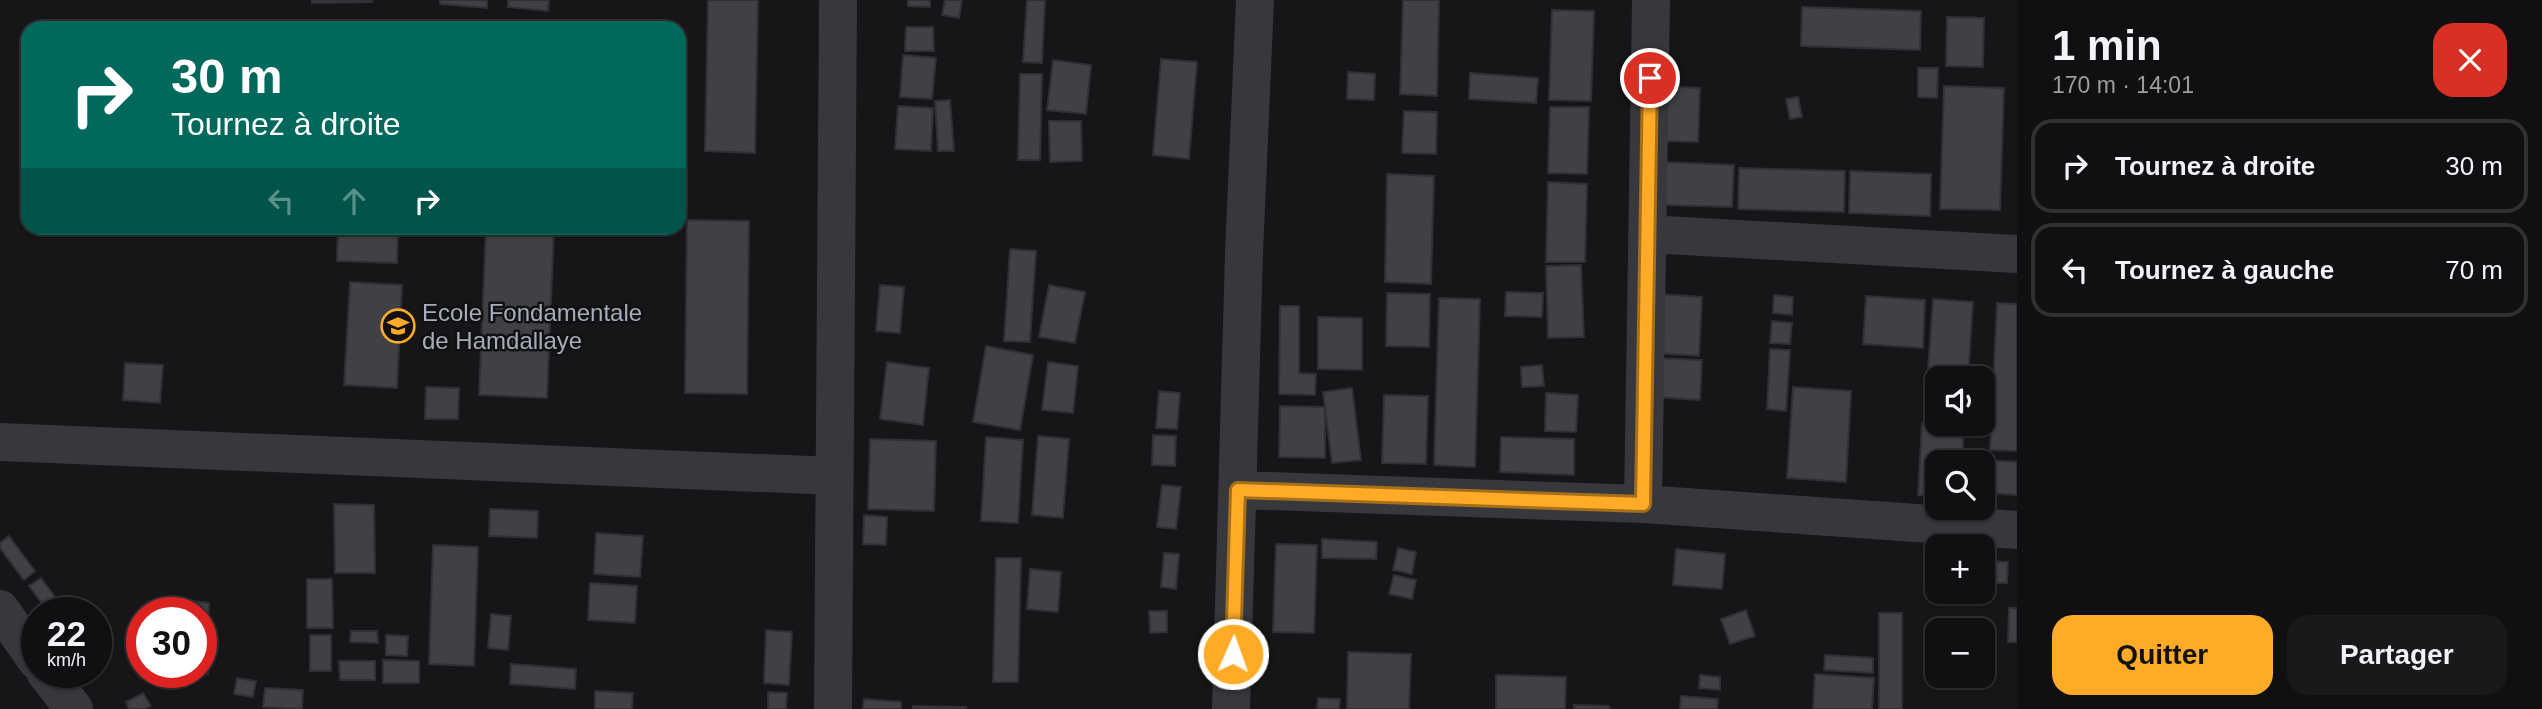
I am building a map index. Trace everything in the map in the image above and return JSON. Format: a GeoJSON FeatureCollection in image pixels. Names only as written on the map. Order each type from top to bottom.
{"type":"FeatureCollection","features":[{"type":"Feature","properties":{"kind":"street"},"geometry":{"type":"LineString","coordinates":[[832,709],[838,0]]}},
{"type":"Feature","properties":{"kind":"street"},"geometry":{"type":"LineString","coordinates":[[1231,709],[1244,253],[1255,0]]}},
{"type":"Feature","properties":{"kind":"street"},"geometry":{"type":"LineString","coordinates":[[1643,504],[1651,0]]}},
{"type":"Feature","properties":{"kind":"street"},"geometry":{"type":"LineString","coordinates":[[1647,234],[2017,254]]}},
{"type":"Feature","properties":{"kind":"street"},"geometry":{"type":"LineString","coordinates":[[0,443],[834,475]]}},
{"type":"Feature","properties":{"kind":"street"},"geometry":{"type":"LineString","coordinates":[[1238,490],[1643,504],[2017,530]]}},
{"type":"Feature","properties":{"kind":"street"},"geometry":{"type":"LineString","coordinates":[[0,609],[21,639]]}},
{"type":"Feature","properties":{"kind":"street"},"geometry":{"type":"LineString","coordinates":[[58,688],[74,709]]}},
{"type":"Feature","properties":{"kind":"building"},"geometry":{"type":"Polygon","coordinates":[[[312,0],[372,0],[372,2],[312,3],[312,0]]]}},
{"type":"Feature","properties":{"kind":"building"},"geometry":{"type":"Polygon","coordinates":[[[440,0],[487,0],[487,8],[440,4],[440,0]]]}},
{"type":"Feature","properties":{"kind":"building"},"geometry":{"type":"Polygon","coordinates":[[[508,0],[549,0],[548,11],[508,7],[508,0]]]}},
{"type":"Feature","properties":{"kind":"building"},"geometry":{"type":"Polygon","coordinates":[[[708,0],[758,0],[755,153],[705,151],[708,0]]]}},
{"type":"Feature","properties":{"kind":"building"},"geometry":{"type":"Polygon","coordinates":[[[908,0],[930,0],[930,7],[908,6],[908,0]]]}},
{"type":"Feature","properties":{"kind":"building"},"geometry":{"type":"Polygon","coordinates":[[[945,0],[962,0],[959,18],[942,15],[945,0]]]}},
{"type":"Feature","properties":{"kind":"building"},"geometry":{"type":"Polygon","coordinates":[[[1027,0],[1045,0],[1042,63],[1023,62],[1027,0]]]}},
{"type":"Feature","properties":{"kind":"building"},"geometry":{"type":"Polygon","coordinates":[[[1403,0],[1439,0],[1437,96],[1400,94],[1403,0]]]}},
{"type":"Feature","properties":{"kind":"building"},"geometry":{"type":"Polygon","coordinates":[[[1802,7],[1921,11],[1920,50],[1801,46],[1802,7]]]}},
{"type":"Feature","properties":{"kind":"building"},"geometry":{"type":"Polygon","coordinates":[[[1552,10],[1594,11],[1591,101],[1549,100],[1552,10]]]}},
{"type":"Feature","properties":{"kind":"building"},"geometry":{"type":"Polygon","coordinates":[[[1947,17],[1984,18],[1983,67],[1946,66],[1947,17]]]}},
{"type":"Feature","properties":{"kind":"building"},"geometry":{"type":"Polygon","coordinates":[[[906,27],[933,27],[934,51],[905,51],[906,27]]]}},
{"type":"Feature","properties":{"kind":"building"},"geometry":{"type":"Polygon","coordinates":[[[903,55],[936,58],[932,99],[900,97],[903,55]]]}},
{"type":"Feature","properties":{"kind":"building"},"geometry":{"type":"Polygon","coordinates":[[[1161,59],[1197,62],[1189,159],[1153,155],[1161,59]]]}},
{"type":"Feature","properties":{"kind":"building"},"geometry":{"type":"Polygon","coordinates":[[[1053,60],[1091,65],[1086,114],[1047,110],[1053,60]]]}},
{"type":"Feature","properties":{"kind":"building"},"geometry":{"type":"Polygon","coordinates":[[[1918,68],[1938,68],[1937,98],[1918,97],[1918,68]]]}},
{"type":"Feature","properties":{"kind":"building"},"geometry":{"type":"Polygon","coordinates":[[[1348,72],[1375,74],[1374,100],[1347,99],[1348,72]]]}},
{"type":"Feature","properties":{"kind":"building"},"geometry":{"type":"Polygon","coordinates":[[[1470,73],[1538,78],[1536,103],[1469,99],[1470,73]]]}},
{"type":"Feature","properties":{"kind":"building"},"geometry":{"type":"Polygon","coordinates":[[[1020,74],[1042,74],[1040,160],[1018,160],[1020,74]]]}},
{"type":"Feature","properties":{"kind":"building"},"geometry":{"type":"Polygon","coordinates":[[[1663,86],[1700,88],[1698,142],[1661,141],[1663,86]]]}},
{"type":"Feature","properties":{"kind":"building"},"geometry":{"type":"Polygon","coordinates":[[[1944,86],[2004,88],[2000,210],[1940,209],[1944,86]]]}},
{"type":"Feature","properties":{"kind":"building"},"geometry":{"type":"Polygon","coordinates":[[[1798,97],[1802,117],[1790,119],[1786,99],[1798,97]]]}},
{"type":"Feature","properties":{"kind":"building"},"geometry":{"type":"Polygon","coordinates":[[[950,100],[954,151],[938,151],[935,101],[950,100]]]}},
{"type":"Feature","properties":{"kind":"building"},"geometry":{"type":"Polygon","coordinates":[[[898,106],[933,108],[931,151],[895,149],[898,106]]]}},
{"type":"Feature","properties":{"kind":"building"},"geometry":{"type":"Polygon","coordinates":[[[1550,107],[1589,107],[1587,174],[1548,173],[1550,107]]]}},
{"type":"Feature","properties":{"kind":"building"},"geometry":{"type":"Polygon","coordinates":[[[1404,111],[1437,112],[1436,154],[1402,153],[1404,111]]]}},
{"type":"Feature","properties":{"kind":"building"},"geometry":{"type":"Polygon","coordinates":[[[1049,121],[1081,121],[1082,161],[1050,162],[1049,121]]]}},
{"type":"Feature","properties":{"kind":"building"},"geometry":{"type":"Polygon","coordinates":[[[1665,162],[1734,165],[1732,207],[1663,205],[1665,162]]]}},
{"type":"Feature","properties":{"kind":"building"},"geometry":{"type":"Polygon","coordinates":[[[1739,168],[1845,171],[1844,212],[1738,209],[1739,168]]]}},
{"type":"Feature","properties":{"kind":"building"},"geometry":{"type":"Polygon","coordinates":[[[1850,171],[1931,174],[1930,216],[1849,213],[1850,171]]]}},
{"type":"Feature","properties":{"kind":"building"},"geometry":{"type":"Polygon","coordinates":[[[1387,174],[1434,176],[1431,284],[1385,282],[1387,174]]]}},
{"type":"Feature","properties":{"kind":"building"},"geometry":{"type":"Polygon","coordinates":[[[1548,182],[1587,184],[1585,262],[1546,262],[1548,182]]]}},
{"type":"Feature","properties":{"kind":"building"},"geometry":{"type":"Polygon","coordinates":[[[687,220],[749,221],[747,394],[685,393],[687,220]]]}},
{"type":"Feature","properties":{"kind":"building"},"geometry":{"type":"Polygon","coordinates":[[[338,235],[398,235],[397,263],[337,261],[338,235]]]}},
{"type":"Feature","properties":{"kind":"building"},"geometry":{"type":"Polygon","coordinates":[[[486,235],[554,235],[547,398],[479,395],[486,235]]]}},
{"type":"Feature","properties":{"kind":"building"},"geometry":{"type":"Polygon","coordinates":[[[1010,249],[1036,251],[1030,342],[1004,341],[1010,249]]]}},
{"type":"Feature","properties":{"kind":"building"},"geometry":{"type":"Polygon","coordinates":[[[1581,265],[1584,337],[1548,338],[1546,266],[1581,265]]]}},
{"type":"Feature","properties":{"kind":"building"},"geometry":{"type":"Polygon","coordinates":[[[350,282],[402,285],[397,388],[344,385],[350,282]]]}},
{"type":"Feature","properties":{"kind":"building"},"geometry":{"type":"Polygon","coordinates":[[[880,285],[904,287],[900,333],[876,331],[880,285]]]}},
{"type":"Feature","properties":{"kind":"building"},"geometry":{"type":"Polygon","coordinates":[[[1049,285],[1085,292],[1075,343],[1039,337],[1049,285]]]}},
{"type":"Feature","properties":{"kind":"building"},"geometry":{"type":"Polygon","coordinates":[[[1506,292],[1543,293],[1542,317],[1505,316],[1506,292]]]}},
{"type":"Feature","properties":{"kind":"building"},"geometry":{"type":"Polygon","coordinates":[[[1387,293],[1430,294],[1429,347],[1386,346],[1387,293]]]}},
{"type":"Feature","properties":{"kind":"building"},"geometry":{"type":"Polygon","coordinates":[[[1659,294],[1702,297],[1699,356],[1655,353],[1659,294]]]}},
{"type":"Feature","properties":{"kind":"building"},"geometry":{"type":"Polygon","coordinates":[[[1774,295],[1793,297],[1792,315],[1773,313],[1774,295]]]}},
{"type":"Feature","properties":{"kind":"building"},"geometry":{"type":"Polygon","coordinates":[[[1866,296],[1925,300],[1923,348],[1863,344],[1866,296]]]}},
{"type":"Feature","properties":{"kind":"building"},"geometry":{"type":"Polygon","coordinates":[[[1439,298],[1480,299],[1475,467],[1434,465],[1439,298]]]}},
{"type":"Feature","properties":{"kind":"building"},"geometry":{"type":"Polygon","coordinates":[[[1933,299],[1973,302],[1969,366],[1928,366],[1933,299]]]}},
{"type":"Feature","properties":{"kind":"building"},"geometry":{"type":"Polygon","coordinates":[[[1997,303],[2017,304],[2017,451],[1990,450],[1991,436],[1995,436],[1997,303]]]}},
{"type":"Feature","properties":{"kind":"building"},"geometry":{"type":"Polygon","coordinates":[[[1280,306],[1299,306],[1299,373],[1316,374],[1315,395],[1279,394],[1280,306]]]}},
{"type":"Feature","properties":{"kind":"building"},"geometry":{"type":"Polygon","coordinates":[[[1318,317],[1362,318],[1362,370],[1318,369],[1318,317]]]}},
{"type":"Feature","properties":{"kind":"building"},"geometry":{"type":"Polygon","coordinates":[[[1772,321],[1792,323],[1790,344],[1770,343],[1772,321]]]}},
{"type":"Feature","properties":{"kind":"building"},"geometry":{"type":"Polygon","coordinates":[[[986,346],[1033,355],[1020,430],[973,422],[986,346]]]}},
{"type":"Feature","properties":{"kind":"building"},"geometry":{"type":"Polygon","coordinates":[[[1770,349],[1790,350],[1786,411],[1767,409],[1770,349]]]}},
{"type":"Feature","properties":{"kind":"building"},"geometry":{"type":"Polygon","coordinates":[[[1656,358],[1702,360],[1700,400],[1655,397],[1656,358]]]}},
{"type":"Feature","properties":{"kind":"building"},"geometry":{"type":"Polygon","coordinates":[[[887,362],[929,368],[923,425],[880,419],[887,362]]]}},
{"type":"Feature","properties":{"kind":"building"},"geometry":{"type":"Polygon","coordinates":[[[1048,362],[1078,366],[1073,413],[1042,410],[1048,362]]]}},
{"type":"Feature","properties":{"kind":"building"},"geometry":{"type":"Polygon","coordinates":[[[125,363],[163,365],[160,403],[123,400],[125,363]]]}},
{"type":"Feature","properties":{"kind":"building"},"geometry":{"type":"Polygon","coordinates":[[[1542,365],[1544,386],[1522,387],[1521,367],[1542,365]]]}},
{"type":"Feature","properties":{"kind":"building"},"geometry":{"type":"Polygon","coordinates":[[[426,387],[459,388],[458,419],[425,419],[426,387]]]}},
{"type":"Feature","properties":{"kind":"building"},"geometry":{"type":"Polygon","coordinates":[[[1793,387],[1851,391],[1846,482],[1787,478],[1793,387]]]}},
{"type":"Feature","properties":{"kind":"building"},"geometry":{"type":"Polygon","coordinates":[[[1352,388],[1361,460],[1332,463],[1323,392],[1352,388]]]}},
{"type":"Feature","properties":{"kind":"building"},"geometry":{"type":"Polygon","coordinates":[[[1159,391],[1180,393],[1177,429],[1156,428],[1159,391]]]}},
{"type":"Feature","properties":{"kind":"building"},"geometry":{"type":"Polygon","coordinates":[[[1546,393],[1578,395],[1576,432],[1545,431],[1546,393]]]}},
{"type":"Feature","properties":{"kind":"building"},"geometry":{"type":"Polygon","coordinates":[[[1384,395],[1428,396],[1426,464],[1382,463],[1384,395]]]}},
{"type":"Feature","properties":{"kind":"building"},"geometry":{"type":"Polygon","coordinates":[[[1280,406],[1325,407],[1325,458],[1279,457],[1280,406]]]}},
{"type":"Feature","properties":{"kind":"building"},"geometry":{"type":"Polygon","coordinates":[[[1922,423],[1925,423],[1925,436],[1963,436],[1963,450],[1925,450],[1925,495],[1918,495],[1922,423]]]}},
{"type":"Feature","properties":{"kind":"building"},"geometry":{"type":"Polygon","coordinates":[[[1153,435],[1176,436],[1175,466],[1152,465],[1153,435]]]}},
{"type":"Feature","properties":{"kind":"building"},"geometry":{"type":"Polygon","coordinates":[[[1038,436],[1069,439],[1063,518],[1032,515],[1038,436]]]}},
{"type":"Feature","properties":{"kind":"building"},"geometry":{"type":"Polygon","coordinates":[[[986,437],[1023,440],[1018,523],[981,521],[986,437]]]}},
{"type":"Feature","properties":{"kind":"building"},"geometry":{"type":"Polygon","coordinates":[[[1501,437],[1574,439],[1574,475],[1500,472],[1501,437]]]}},
{"type":"Feature","properties":{"kind":"building"},"geometry":{"type":"Polygon","coordinates":[[[870,439],[936,441],[934,511],[868,509],[870,439]]]}},
{"type":"Feature","properties":{"kind":"building"},"geometry":{"type":"Polygon","coordinates":[[[1995,461],[2017,462],[2017,495],[1995,494],[1995,461]]]}},
{"type":"Feature","properties":{"kind":"building"},"geometry":{"type":"Polygon","coordinates":[[[1162,485],[1181,487],[1176,529],[1157,527],[1162,485]]]}},
{"type":"Feature","properties":{"kind":"building"},"geometry":{"type":"Polygon","coordinates":[[[334,504],[374,505],[375,573],[335,573],[334,504]]]}},
{"type":"Feature","properties":{"kind":"building"},"geometry":{"type":"Polygon","coordinates":[[[490,509],[538,511],[537,538],[489,536],[490,509]]]}},
{"type":"Feature","properties":{"kind":"building"},"geometry":{"type":"Polygon","coordinates":[[[864,515],[887,517],[886,545],[863,544],[864,515]]]}},
{"type":"Feature","properties":{"kind":"building"},"geometry":{"type":"Polygon","coordinates":[[[596,533],[643,536],[640,577],[594,574],[596,533]]]}},
{"type":"Feature","properties":{"kind":"building"},"geometry":{"type":"Polygon","coordinates":[[[9,536],[35,571],[24,580],[0,548],[0,543],[9,536]]]}},
{"type":"Feature","properties":{"kind":"building"},"geometry":{"type":"Polygon","coordinates":[[[1322,539],[1377,542],[1376,559],[1322,558],[1322,539]]]}},
{"type":"Feature","properties":{"kind":"building"},"geometry":{"type":"Polygon","coordinates":[[[1276,544],[1317,545],[1314,633],[1273,632],[1276,544]]]}},
{"type":"Feature","properties":{"kind":"building"},"geometry":{"type":"Polygon","coordinates":[[[433,545],[478,547],[474,666],[429,664],[433,545]]]}},
{"type":"Feature","properties":{"kind":"building"},"geometry":{"type":"Polygon","coordinates":[[[1398,548],[1416,552],[1412,574],[1393,570],[1398,548]]]}},
{"type":"Feature","properties":{"kind":"building"},"geometry":{"type":"Polygon","coordinates":[[[1676,549],[1725,554],[1722,589],[1673,585],[1676,549]]]}},
{"type":"Feature","properties":{"kind":"building"},"geometry":{"type":"Polygon","coordinates":[[[1164,553],[1179,554],[1176,589],[1161,587],[1164,553]]]}},
{"type":"Feature","properties":{"kind":"building"},"geometry":{"type":"Polygon","coordinates":[[[996,558],[1021,558],[1018,682],[993,682],[996,558]]]}},
{"type":"Feature","properties":{"kind":"building"},"geometry":{"type":"Polygon","coordinates":[[[1995,561],[2008,562],[2007,583],[1995,583],[1995,561]]]}},
{"type":"Feature","properties":{"kind":"building"},"geometry":{"type":"Polygon","coordinates":[[[1030,569],[1061,572],[1058,612],[1027,609],[1030,569]]]}},
{"type":"Feature","properties":{"kind":"building"},"geometry":{"type":"Polygon","coordinates":[[[1394,575],[1416,580],[1412,599],[1389,594],[1394,575]]]}},
{"type":"Feature","properties":{"kind":"building"},"geometry":{"type":"Polygon","coordinates":[[[41,578],[55,597],[37,597],[29,586],[41,578]]]}},
{"type":"Feature","properties":{"kind":"building"},"geometry":{"type":"Polygon","coordinates":[[[307,579],[332,579],[333,628],[307,628],[307,579]]]}},
{"type":"Feature","properties":{"kind":"building"},"geometry":{"type":"Polygon","coordinates":[[[590,583],[637,586],[635,623],[588,620],[590,583]]]}},
{"type":"Feature","properties":{"kind":"building"},"geometry":{"type":"Polygon","coordinates":[[[2009,608],[2017,608],[2017,642],[2008,642],[2009,608]]]}},
{"type":"Feature","properties":{"kind":"building"},"geometry":{"type":"Polygon","coordinates":[[[1746,610],[1755,636],[1730,644],[1721,619],[1746,610]]]}},
{"type":"Feature","properties":{"kind":"building"},"geometry":{"type":"Polygon","coordinates":[[[1149,611],[1167,611],[1167,632],[1150,633],[1149,611]]]}},
{"type":"Feature","properties":{"kind":"building"},"geometry":{"type":"Polygon","coordinates":[[[1879,613],[1902,613],[1902,709],[1879,709],[1879,613]]]}},
{"type":"Feature","properties":{"kind":"building"},"geometry":{"type":"Polygon","coordinates":[[[491,614],[511,616],[508,650],[488,648],[491,614]]]}},
{"type":"Feature","properties":{"kind":"building"},"geometry":{"type":"Polygon","coordinates":[[[766,630],[792,632],[789,685],[764,683],[766,630]]]}},
{"type":"Feature","properties":{"kind":"building"},"geometry":{"type":"Polygon","coordinates":[[[351,631],[377,631],[378,643],[350,642],[351,631]]]}},
{"type":"Feature","properties":{"kind":"building"},"geometry":{"type":"Polygon","coordinates":[[[310,635],[331,635],[331,671],[310,671],[310,635]]]}},
{"type":"Feature","properties":{"kind":"building"},"geometry":{"type":"Polygon","coordinates":[[[386,635],[408,636],[407,656],[386,655],[386,635]]]}},
{"type":"Feature","properties":{"kind":"building"},"geometry":{"type":"Polygon","coordinates":[[[1348,652],[1411,654],[1409,709],[1347,709],[1348,652]]]}},
{"type":"Feature","properties":{"kind":"building"},"geometry":{"type":"Polygon","coordinates":[[[1825,655],[1873,658],[1873,673],[1824,670],[1825,655]]]}},
{"type":"Feature","properties":{"kind":"building"},"geometry":{"type":"Polygon","coordinates":[[[383,660],[419,661],[419,683],[383,683],[383,660]]]}},
{"type":"Feature","properties":{"kind":"building"},"geometry":{"type":"Polygon","coordinates":[[[339,661],[375,661],[375,680],[340,680],[339,661]]]}},
{"type":"Feature","properties":{"kind":"building"},"geometry":{"type":"Polygon","coordinates":[[[511,664],[576,669],[575,689],[510,684],[511,664]]]}},
{"type":"Feature","properties":{"kind":"building"},"geometry":{"type":"Polygon","coordinates":[[[1815,674],[1874,678],[1872,709],[1813,709],[1815,674]]]}},
{"type":"Feature","properties":{"kind":"building"},"geometry":{"type":"Polygon","coordinates":[[[1496,675],[1566,677],[1565,709],[1496,709],[1496,675]]]}},
{"type":"Feature","properties":{"kind":"building"},"geometry":{"type":"Polygon","coordinates":[[[1700,675],[1720,677],[1720,690],[1699,688],[1700,675]]]}},
{"type":"Feature","properties":{"kind":"building"},"geometry":{"type":"Polygon","coordinates":[[[237,678],[256,681],[253,697],[234,694],[237,678]]]}},
{"type":"Feature","properties":{"kind":"building"},"geometry":{"type":"Polygon","coordinates":[[[265,688],[303,690],[302,709],[263,707],[265,688]]]}},
{"type":"Feature","properties":{"kind":"building"},"geometry":{"type":"Polygon","coordinates":[[[595,691],[633,693],[632,709],[595,709],[595,691]]]}},
{"type":"Feature","properties":{"kind":"building"},"geometry":{"type":"Polygon","coordinates":[[[768,692],[787,693],[786,709],[768,709],[768,692]]]}},
{"type":"Feature","properties":{"kind":"building"},"geometry":{"type":"Polygon","coordinates":[[[143,693],[151,706],[145,709],[129,709],[126,702],[143,693]]]}},
{"type":"Feature","properties":{"kind":"building"},"geometry":{"type":"Polygon","coordinates":[[[1681,696],[1718,699],[1717,709],[1680,709],[1681,696]]]}},
{"type":"Feature","properties":{"kind":"building"},"geometry":{"type":"Polygon","coordinates":[[[1318,698],[1340,699],[1339,709],[1317,709],[1318,698]]]}},
{"type":"Feature","properties":{"kind":"building"},"geometry":{"type":"Polygon","coordinates":[[[864,699],[901,702],[901,709],[863,709],[864,699]]]}},
{"type":"Feature","properties":{"kind":"building"},"geometry":{"type":"Polygon","coordinates":[[[1574,705],[1609,706],[1609,709],[1574,709],[1574,705]]]}},
{"type":"Feature","properties":{"kind":"building"},"geometry":{"type":"Polygon","coordinates":[[[913,706],[966,707],[966,709],[913,709],[913,706]]]}},
{"type":"Feature","properties":{"kind":"place","name":"Ecole Fondamentale de Hamdallaye"},"geometry":{"type":"Point","coordinates":[398,326]}},
{"type":"Feature","properties":{"kind":"route"},"geometry":{"type":"LineString","coordinates":[[1233,654],[1238,490],[1643,504],[1650,78]]}}]}
